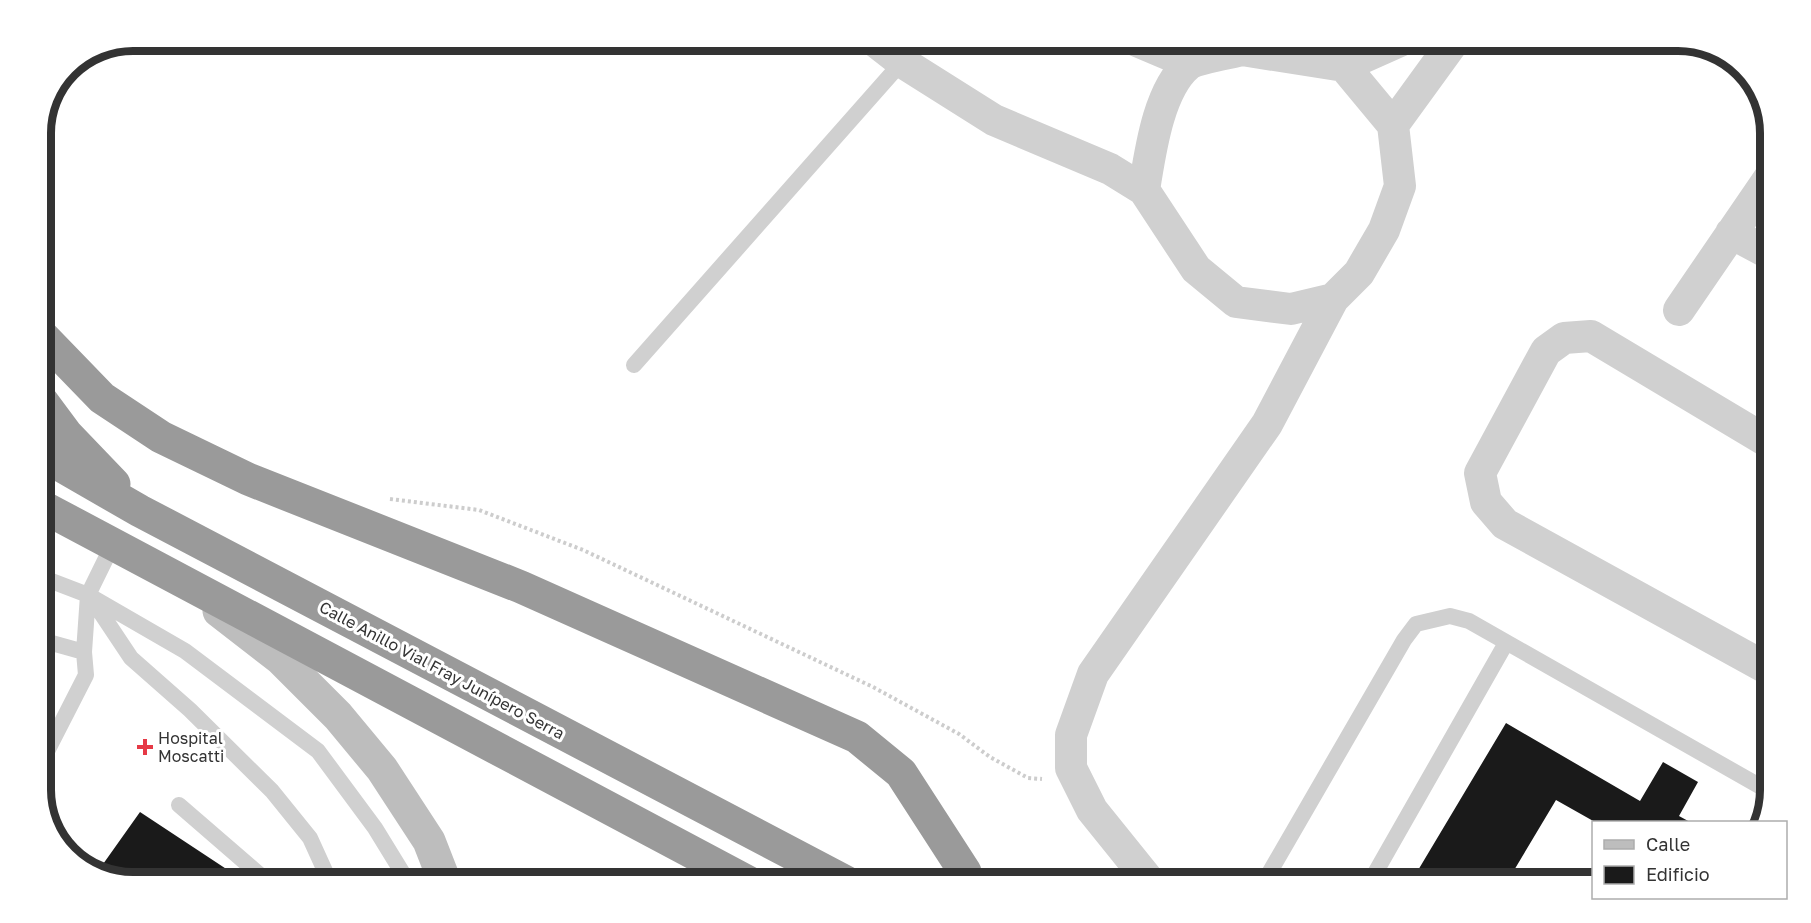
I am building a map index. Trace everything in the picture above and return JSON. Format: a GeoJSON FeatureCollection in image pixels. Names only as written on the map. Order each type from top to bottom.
{"type":"FeatureCollection","features":[{"type":"Feature","properties":{"kind":"highway"},"geometry":{"type":"LineString","coordinates":[[51,345],[102,398],[161,437],[248,479],[521,587],[857,737],[901,773],[965,872]]}},
{"type":"Feature","properties":{"kind":"highway"},"geometry":{"type":"LineString","coordinates":[[51,413],[67,435],[140,511]]}},
{"type":"Feature","properties":{"kind":"highway","name":"Calle Anillo Vial Fray Junípero Serra"},"geometry":{"type":"LineString","coordinates":[[51,460],[140,511],[827,872]]}},
{"type":"Feature","properties":{"kind":"highway"},"geometry":{"type":"LineString","coordinates":[[51,511],[729,872]]}},
{"type":"Feature","properties":{"kind":"main road"},"geometry":{"type":"LineString","coordinates":[[182,582],[281,659],[338,716],[382,769],[429,841],[441,872]]}},
{"type":"Feature","properties":{"kind":"street"},"geometry":{"type":"LineString","coordinates":[[888,51],[902,62],[994,120],[1110,169],[1144,190],[1196,269],[1236,302],[1291,309],[1333,299]]}},
{"type":"Feature","properties":{"kind":"street"},"geometry":{"type":"LineString","coordinates":[[1162,51],[1189,63],[1238,51]]}},
{"type":"Feature","properties":{"kind":"street"},"geometry":{"type":"LineString","coordinates":[[1248,51],[1344,66],[1376,51]]}},
{"type":"Feature","properties":{"kind":"street"},"geometry":{"type":"LineString","coordinates":[[1393,125],[1446,51]]}},
{"type":"Feature","properties":{"kind":"street"},"geometry":{"type":"LineString","coordinates":[[1144,190],[1154,131],[1172,86],[1189,63]]}},
{"type":"Feature","properties":{"kind":"street"},"geometry":{"type":"LineString","coordinates":[[1142,872],[1092,810],[1071,768],[1071,735],[1093,674],[1267,424],[1333,299],[1359,273],[1384,230],[1400,186],[1393,125],[1344,66]]}},
{"type":"Feature","properties":{"kind":"street"},"geometry":{"type":"LineString","coordinates":[[1680,310],[1760,191]]}},
{"type":"Feature","properties":{"kind":"street"},"geometry":{"type":"LineString","coordinates":[[1731,233],[1760,249]]}},
{"type":"Feature","properties":{"kind":"street"},"geometry":{"type":"LineString","coordinates":[[1760,437],[1591,336],[1564,338],[1545,351],[1480,473],[1486,502],[1505,524],[1760,664]]}},
{"type":"Feature","properties":{"kind":"lane"},"geometry":{"type":"LineString","coordinates":[[634,365],[902,62]]}},
{"type":"Feature","properties":{"kind":"lane"},"geometry":{"type":"LineString","coordinates":[[51,743],[86,675],[84,652],[88,595],[113,544]]}},
{"type":"Feature","properties":{"kind":"lane"},"geometry":{"type":"LineString","coordinates":[[51,581],[88,595],[185,651],[318,751],[375,828],[402,872]]}},
{"type":"Feature","properties":{"kind":"lane"},"geometry":{"type":"LineString","coordinates":[[88,595],[132,658],[272,790],[310,838],[325,872]]}},
{"type":"Feature","properties":{"kind":"lane"},"geometry":{"type":"LineString","coordinates":[[1270,872],[1404,640],[1416,624],[1450,616],[1469,621],[1760,786]]}},
{"type":"Feature","properties":{"kind":"lane"},"geometry":{"type":"LineString","coordinates":[[51,643],[84,652]]}},
{"type":"Feature","properties":{"kind":"lane"},"geometry":{"type":"LineString","coordinates":[[1376,872],[1506,643]]}},
{"type":"Feature","properties":{"kind":"lane"},"geometry":{"type":"LineString","coordinates":[[179,805],[256,872]]}},
{"type":"Feature","properties":{"kind":"path"},"geometry":{"type":"LineString","coordinates":[[386,499],[398,498],[479,510],[583,550],[873,687],[958,734],[990,757],[1028,778],[1045,780],[1071,768]]}},
{"type":"Feature","properties":{"kind":"building"},"geometry":{"type":"Polygon","coordinates":[[[1506,723],[1640,801],[1663,762],[1698,782],[1679,816],[1688,821],[1593,821],[1556,800],[1513,872],[1417,872],[1506,723]]]}},
{"type":"Feature","properties":{"kind":"building","name":"Hospital Moscatti"},"geometry":{"type":"Polygon","coordinates":[[[140,812],[231,872],[133,872],[102,866],[140,812]]]}},
{"type":"Feature","properties":{"kind":"place","name":"Hospital Moscatti"},"geometry":{"type":"Point","coordinates":[145,747]}}]}
